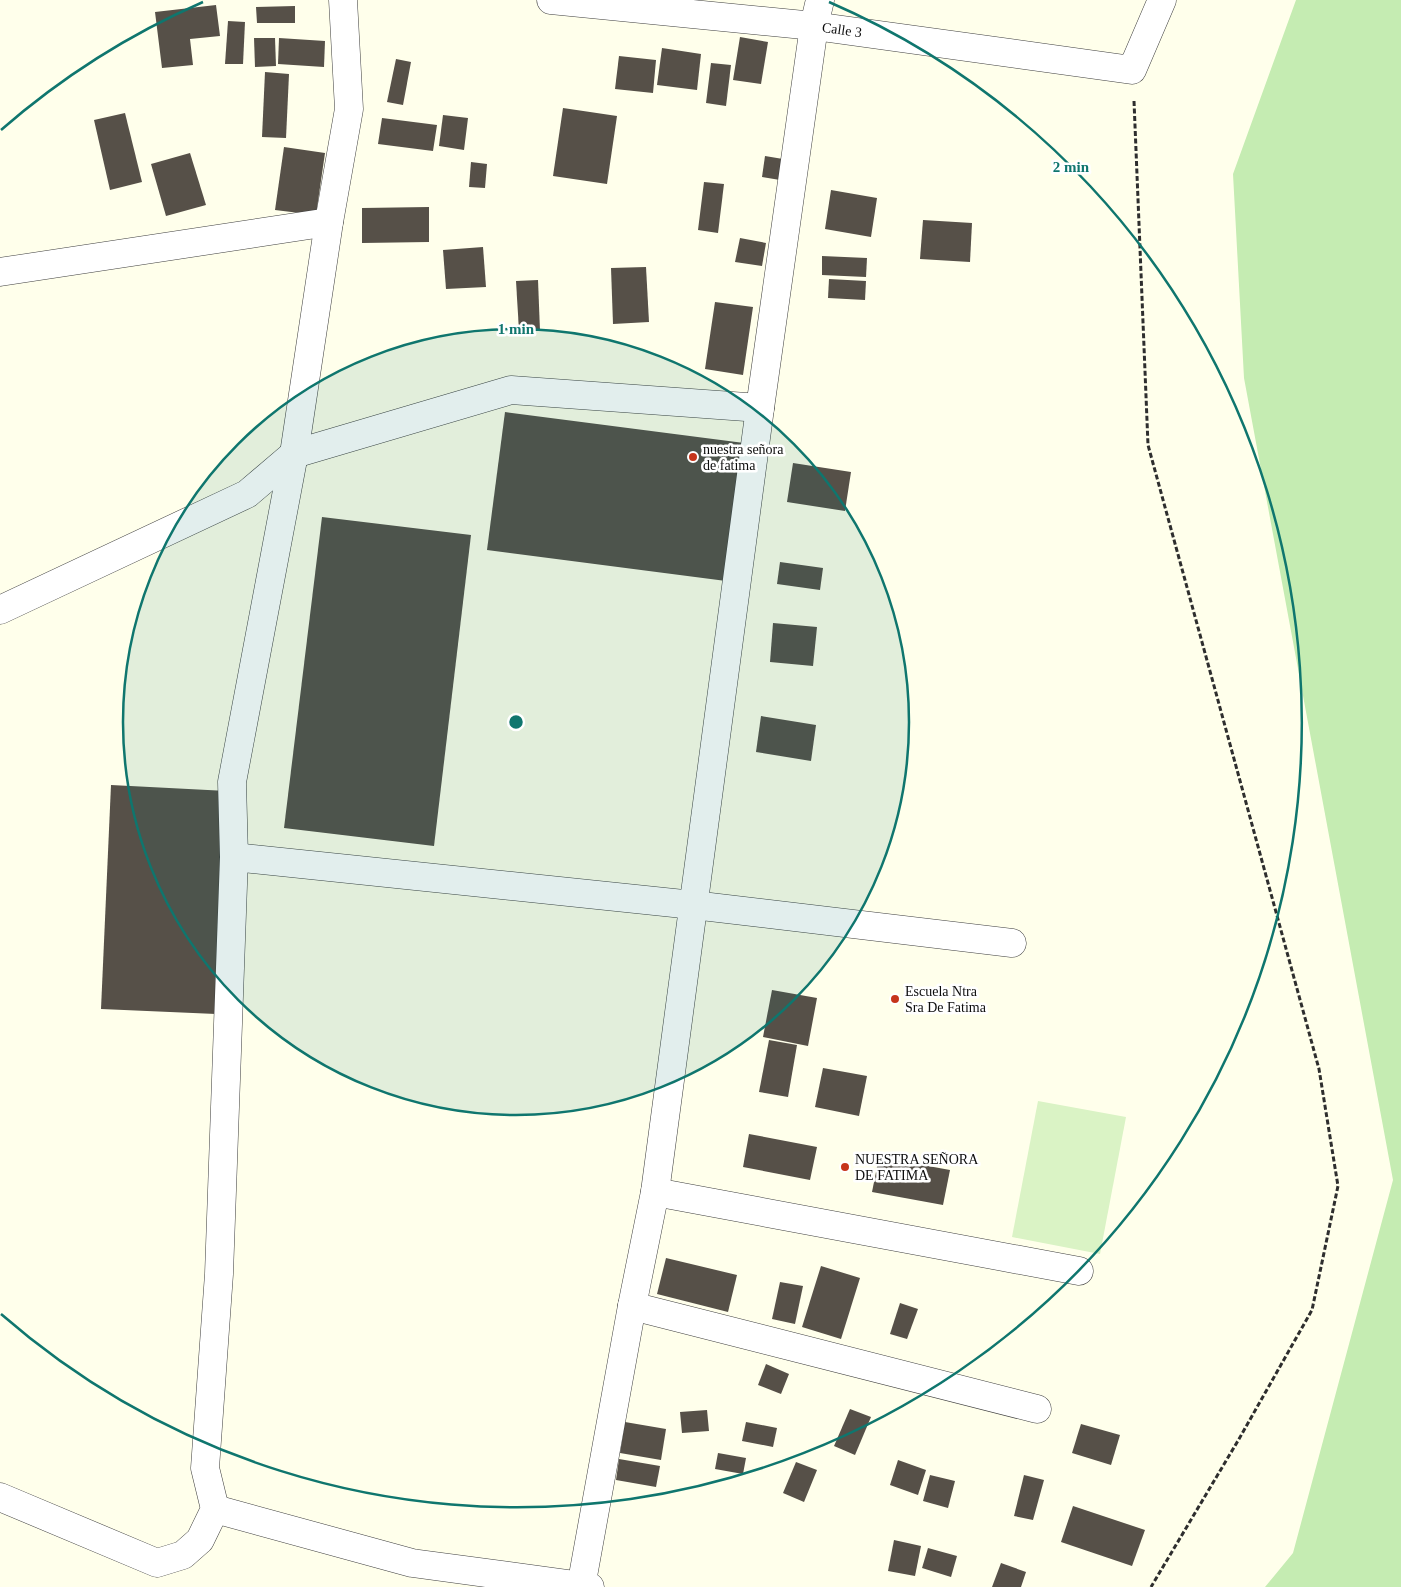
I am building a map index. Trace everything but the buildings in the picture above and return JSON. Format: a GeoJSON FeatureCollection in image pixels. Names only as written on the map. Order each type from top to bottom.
{"type":"FeatureCollection","features":[{"type":"Feature","properties":{"kind":"street"},"geometry":{"type":"LineString","coordinates":[[0,1498],[157,1563],[183,1555],[200,1540],[215,1509],[205,1468],[219,1274],[234,857],[232,782],[294,454],[329,222],[349,108],[343,0]]}},
{"type":"Feature","properties":{"kind":"street","name":"Calle 3"},"geometry":{"type":"LineString","coordinates":[[551,0],[621,3],[814,26],[1132,70]]}},
{"type":"Feature","properties":{"kind":"street"},"geometry":{"type":"LineString","coordinates":[[215,1509],[412,1563],[584,1587],[632,1306],[655,1192],[760,408],[814,26],[820,0]]}},
{"type":"Feature","properties":{"kind":"street"},"geometry":{"type":"LineString","coordinates":[[1132,70],[1162,0]]}},
{"type":"Feature","properties":{"kind":"street"},"geometry":{"type":"LineString","coordinates":[[0,272],[329,222]]}},
{"type":"Feature","properties":{"kind":"street"},"geometry":{"type":"LineString","coordinates":[[0,610],[247,494],[294,454],[510,390],[760,408]]}},
{"type":"Feature","properties":{"kind":"street"},"geometry":{"type":"LineString","coordinates":[[234,857],[693,905],[1012,943]]}},
{"type":"Feature","properties":{"kind":"street"},"geometry":{"type":"LineString","coordinates":[[655,1192],[1079,1271]]}},
{"type":"Feature","properties":{"kind":"street"},"geometry":{"type":"LineString","coordinates":[[632,1306],[1037,1409]]}},
{"type":"Feature","properties":{"kind":"path"},"geometry":{"type":"LineString","coordinates":[[1132,70],[1148,445],[1319,1069],[1338,1186],[1312,1310],[1239,1439],[1150,1587]]}},
{"type":"Feature","properties":{"kind":"green space"},"geometry":{"type":"Polygon","coordinates":[[[1296,0],[1401,0],[1401,1587],[1265,1587],[1293,1553],[1393,1180],[1244,378],[1233,174],[1296,0]]]}},
{"type":"Feature","properties":{"kind":"green space"},"geometry":{"type":"Polygon","coordinates":[[[1038,1101],[1126,1117],[1100,1254],[1012,1237],[1038,1101]]]}},
{"type":"Feature","properties":{"kind":"place","name":"nuestra señora de fatima"},"geometry":{"type":"Point","coordinates":[693,457]}},
{"type":"Feature","properties":{"kind":"place","name":"Escuela Ntra Sra De Fatima"},"geometry":{"type":"Point","coordinates":[895,999]}},
{"type":"Feature","properties":{"kind":"place","name":"NUESTRA SEÑORA DE FATIMA"},"geometry":{"type":"Point","coordinates":[845,1167]}}]}
